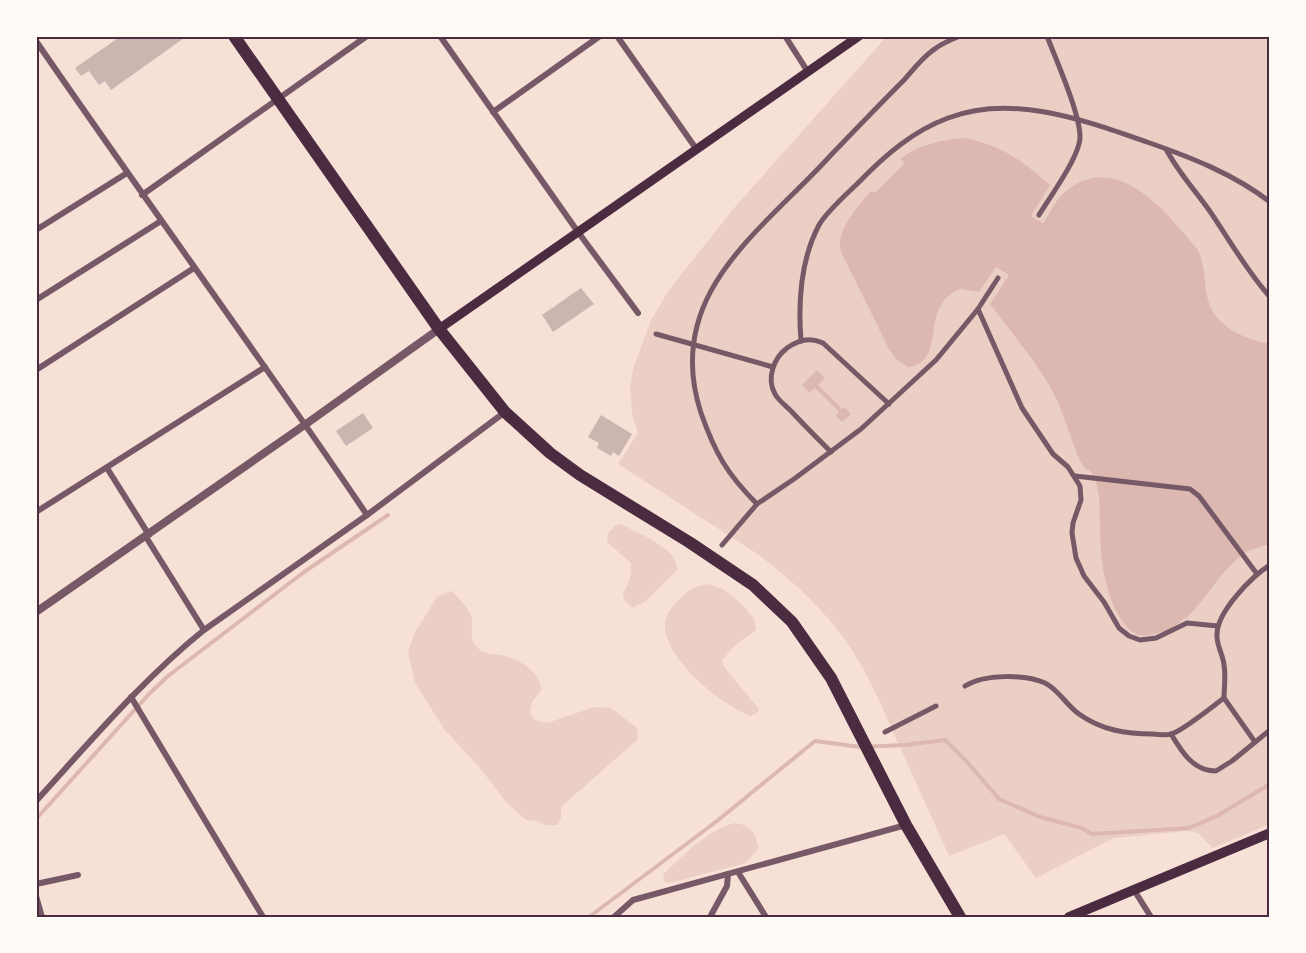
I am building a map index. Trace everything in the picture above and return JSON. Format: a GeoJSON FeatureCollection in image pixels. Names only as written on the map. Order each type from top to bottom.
{"type":"FeatureCollection","features":[{"type":"Feature","properties":{"kind":"highway"},"geometry":{"type":"LineString","coordinates":[[234,36],[438,329],[505,412],[550,453],[580,475],[689,542],[753,585],[792,622],[831,678],[906,825],[960,917]]}},
{"type":"Feature","properties":{"kind":"main road"},"geometry":{"type":"LineString","coordinates":[[438,329],[859,36]]}},
{"type":"Feature","properties":{"kind":"main road"},"geometry":{"type":"LineString","coordinates":[[1069,917],[1270,832]]}},
{"type":"Feature","properties":{"kind":"street"},"geometry":{"type":"LineString","coordinates":[[142,195],[367,36]]}},
{"type":"Feature","properties":{"kind":"street"},"geometry":{"type":"LineString","coordinates":[[440,36],[638,313]]}},
{"type":"Feature","properties":{"kind":"street"},"geometry":{"type":"LineString","coordinates":[[493,112],[600,36]]}},
{"type":"Feature","properties":{"kind":"street"},"geometry":{"type":"LineString","coordinates":[[617,36],[697,150]]}},
{"type":"Feature","properties":{"kind":"street"},"geometry":{"type":"LineString","coordinates":[[785,36],[808,72]]}},
{"type":"Feature","properties":{"kind":"street"},"geometry":{"type":"LineString","coordinates":[[757,504],[736,483],[714,447],[694,388],[693,346],[704,303],[713,284],[749,237],[808,180],[930,52],[960,36]]}},
{"type":"Feature","properties":{"kind":"street"},"geometry":{"type":"LineString","coordinates":[[1040,214],[1076,153],[1080,138],[1077,118],[1047,36]]}},
{"type":"Feature","properties":{"kind":"street"},"geometry":{"type":"LineString","coordinates":[[36,41],[142,195],[306,424],[367,515]]}},
{"type":"Feature","properties":{"kind":"street"},"geometry":{"type":"LineString","coordinates":[[801,340],[800,307],[804,274],[811,246],[820,224],[855,185],[895,148],[919,132],[949,117],[989,108],[1077,118],[1165,149],[1224,173],[1270,202]]}},
{"type":"Feature","properties":{"kind":"street"},"geometry":{"type":"LineString","coordinates":[[1165,149],[1207,207],[1253,278],[1270,297]]}},
{"type":"Feature","properties":{"kind":"street"},"geometry":{"type":"LineString","coordinates":[[36,230],[127,173]]}},
{"type":"Feature","properties":{"kind":"street"},"geometry":{"type":"LineString","coordinates":[[36,300],[161,221]]}},
{"type":"Feature","properties":{"kind":"street"},"geometry":{"type":"LineString","coordinates":[[36,370],[194,268]]}},
{"type":"Feature","properties":{"kind":"street"},"geometry":{"type":"LineString","coordinates":[[722,545],[757,504],[831,452],[889,404],[936,360],[978,309],[998,278]]}},
{"type":"Feature","properties":{"kind":"street"},"geometry":{"type":"LineString","coordinates":[[978,309],[1022,408],[1053,454],[1075,476],[1082,492],[1072,533],[1076,558],[1084,576],[1104,602],[1119,628],[1129,636],[1140,640],[1156,638],[1187,623],[1218,626]]}},
{"type":"Feature","properties":{"kind":"street"},"geometry":{"type":"LineString","coordinates":[[36,612],[438,329]]}},
{"type":"Feature","properties":{"kind":"street"},"geometry":{"type":"LineString","coordinates":[[657,334],[773,367]]}},
{"type":"Feature","properties":{"kind":"street"},"geometry":{"type":"LineString","coordinates":[[831,452],[775,395],[771,378],[773,367],[786,349],[801,340],[823,343],[889,404]]}},
{"type":"Feature","properties":{"kind":"street"},"geometry":{"type":"LineString","coordinates":[[36,512],[265,367]]}},
{"type":"Feature","properties":{"kind":"street"},"geometry":{"type":"LineString","coordinates":[[36,801],[131,697],[181,649],[505,412]]}},
{"type":"Feature","properties":{"kind":"street"},"geometry":{"type":"LineString","coordinates":[[107,468],[204,630]]}},
{"type":"Feature","properties":{"kind":"street"},"geometry":{"type":"LineString","coordinates":[[1075,476],[1190,489],[1199,496],[1257,574]]}},
{"type":"Feature","properties":{"kind":"street"},"geometry":{"type":"LineString","coordinates":[[1255,742],[1224,698],[1224,665],[1218,642],[1218,626],[1223,614],[1257,574],[1270,565]]}},
{"type":"Feature","properties":{"kind":"street"},"geometry":{"type":"LineString","coordinates":[[965,686],[987,678],[1010,677],[1047,684],[1079,714],[1105,728],[1128,734],[1172,734],[1224,698]]}},
{"type":"Feature","properties":{"kind":"street"},"geometry":{"type":"LineString","coordinates":[[131,697],[263,917]]}},
{"type":"Feature","properties":{"kind":"street"},"geometry":{"type":"LineString","coordinates":[[885,732],[936,706]]}},
{"type":"Feature","properties":{"kind":"street"},"geometry":{"type":"LineString","coordinates":[[1172,734],[1189,760],[1210,771],[1221,769],[1270,730]]}},
{"type":"Feature","properties":{"kind":"street"},"geometry":{"type":"LineString","coordinates":[[614,917],[633,900],[906,825]]}},
{"type":"Feature","properties":{"kind":"street"},"geometry":{"type":"LineString","coordinates":[[738,872],[766,917]]}},
{"type":"Feature","properties":{"kind":"street"},"geometry":{"type":"LineString","coordinates":[[710,917],[727,886],[728,874]]}},
{"type":"Feature","properties":{"kind":"street"},"geometry":{"type":"LineString","coordinates":[[36,884],[78,875]]}},
{"type":"Feature","properties":{"kind":"street"},"geometry":{"type":"LineString","coordinates":[[1133,889],[1151,917]]}},
{"type":"Feature","properties":{"kind":"street"},"geometry":{"type":"LineString","coordinates":[[36,896],[42,917]]}},
{"type":"Feature","properties":{"kind":"shaded area"},"geometry":{"type":"Polygon","coordinates":[[[887,36],[1270,36],[1270,824],[1213,848],[1198,833],[1188,831],[1114,838],[1036,878],[1004,834],[949,856],[869,680],[854,653],[827,617],[798,588],[756,553],[618,464],[638,433],[632,414],[630,388],[633,369],[651,320],[669,290],[734,208],[887,36]]]}},
{"type":"Feature","properties":{"kind":"shaded area"},"geometry":{"type":"Polygon","coordinates":[[[965,138],[990,145],[1011,155],[1050,185],[1031,216],[1043,223],[1061,196],[1083,181],[1103,177],[1121,181],[1139,190],[1171,219],[1198,250],[1210,306],[1222,323],[1240,335],[1270,344],[1270,544],[1248,551],[1235,561],[1193,611],[1167,630],[1143,636],[1137,634],[1126,626],[1113,604],[1103,566],[1099,499],[1095,479],[1079,459],[1049,385],[990,304],[1009,275],[996,267],[979,292],[960,289],[947,297],[935,320],[927,355],[920,363],[908,367],[896,359],[889,349],[841,252],[841,235],[849,219],[871,191],[875,193],[905,163],[900,159],[931,144],[965,138]]]}},
{"type":"Feature","properties":{"kind":"shaded area"},"geometry":{"type":"Polygon","coordinates":[[[817,370],[825,378],[818,385],[842,409],[845,407],[851,414],[842,422],[836,416],[839,412],[815,388],[809,393],[802,385],[817,370]]]}},
{"type":"Feature","properties":{"kind":"shaded area"},"geometry":{"type":"Polygon","coordinates":[[[621,524],[656,542],[676,562],[677,570],[646,601],[632,608],[624,599],[623,593],[630,579],[631,563],[607,542],[608,533],[616,525],[621,524]]]}},
{"type":"Feature","properties":{"kind":"shaded area"},"geometry":{"type":"Polygon","coordinates":[[[707,584],[720,588],[737,600],[749,612],[756,625],[756,630],[734,646],[722,661],[725,668],[759,709],[751,716],[725,702],[696,678],[683,665],[667,636],[665,620],[672,607],[689,590],[707,584]]]}},
{"type":"Feature","properties":{"kind":"shaded area"},"geometry":{"type":"Polygon","coordinates":[[[450,591],[469,612],[475,645],[481,651],[514,659],[527,666],[540,682],[542,689],[532,702],[530,712],[535,720],[547,723],[594,707],[611,708],[637,728],[638,739],[561,807],[561,818],[557,825],[526,820],[506,802],[480,768],[444,729],[415,683],[408,652],[415,632],[437,597],[450,591]]]}},
{"type":"Feature","properties":{"kind":"shaded area"},"geometry":{"type":"Polygon","coordinates":[[[735,823],[752,831],[759,848],[746,863],[677,881],[667,883],[664,881],[663,875],[696,844],[715,831],[735,823]]]}},
{"type":"Feature","properties":{"kind":"building"},"geometry":{"type":"Polygon","coordinates":[[[121,36],[187,36],[111,90],[105,81],[99,85],[89,71],[81,76],[75,68],[121,36]]]}},
{"type":"Feature","properties":{"kind":"building"},"geometry":{"type":"Polygon","coordinates":[[[581,288],[594,304],[553,332],[542,315],[581,288]]]}},
{"type":"Feature","properties":{"kind":"building"},"geometry":{"type":"Polygon","coordinates":[[[363,413],[373,428],[346,446],[336,431],[363,413]]]}},
{"type":"Feature","properties":{"kind":"building"},"geometry":{"type":"Polygon","coordinates":[[[601,415],[632,434],[619,456],[613,452],[611,456],[597,448],[599,443],[588,437],[601,415]]]}},
{"type":"Feature","properties":{"kind":"waterway"},"geometry":{"type":"LineString","coordinates":[[36,819],[168,676],[304,572],[388,515]]}},
{"type":"Feature","properties":{"kind":"waterway"},"geometry":{"type":"LineString","coordinates":[[589,917],[717,821],[815,741],[861,747],[945,740],[999,799],[1040,817],[1082,828],[1092,834],[1189,828],[1217,816],[1270,784]]}}]}
